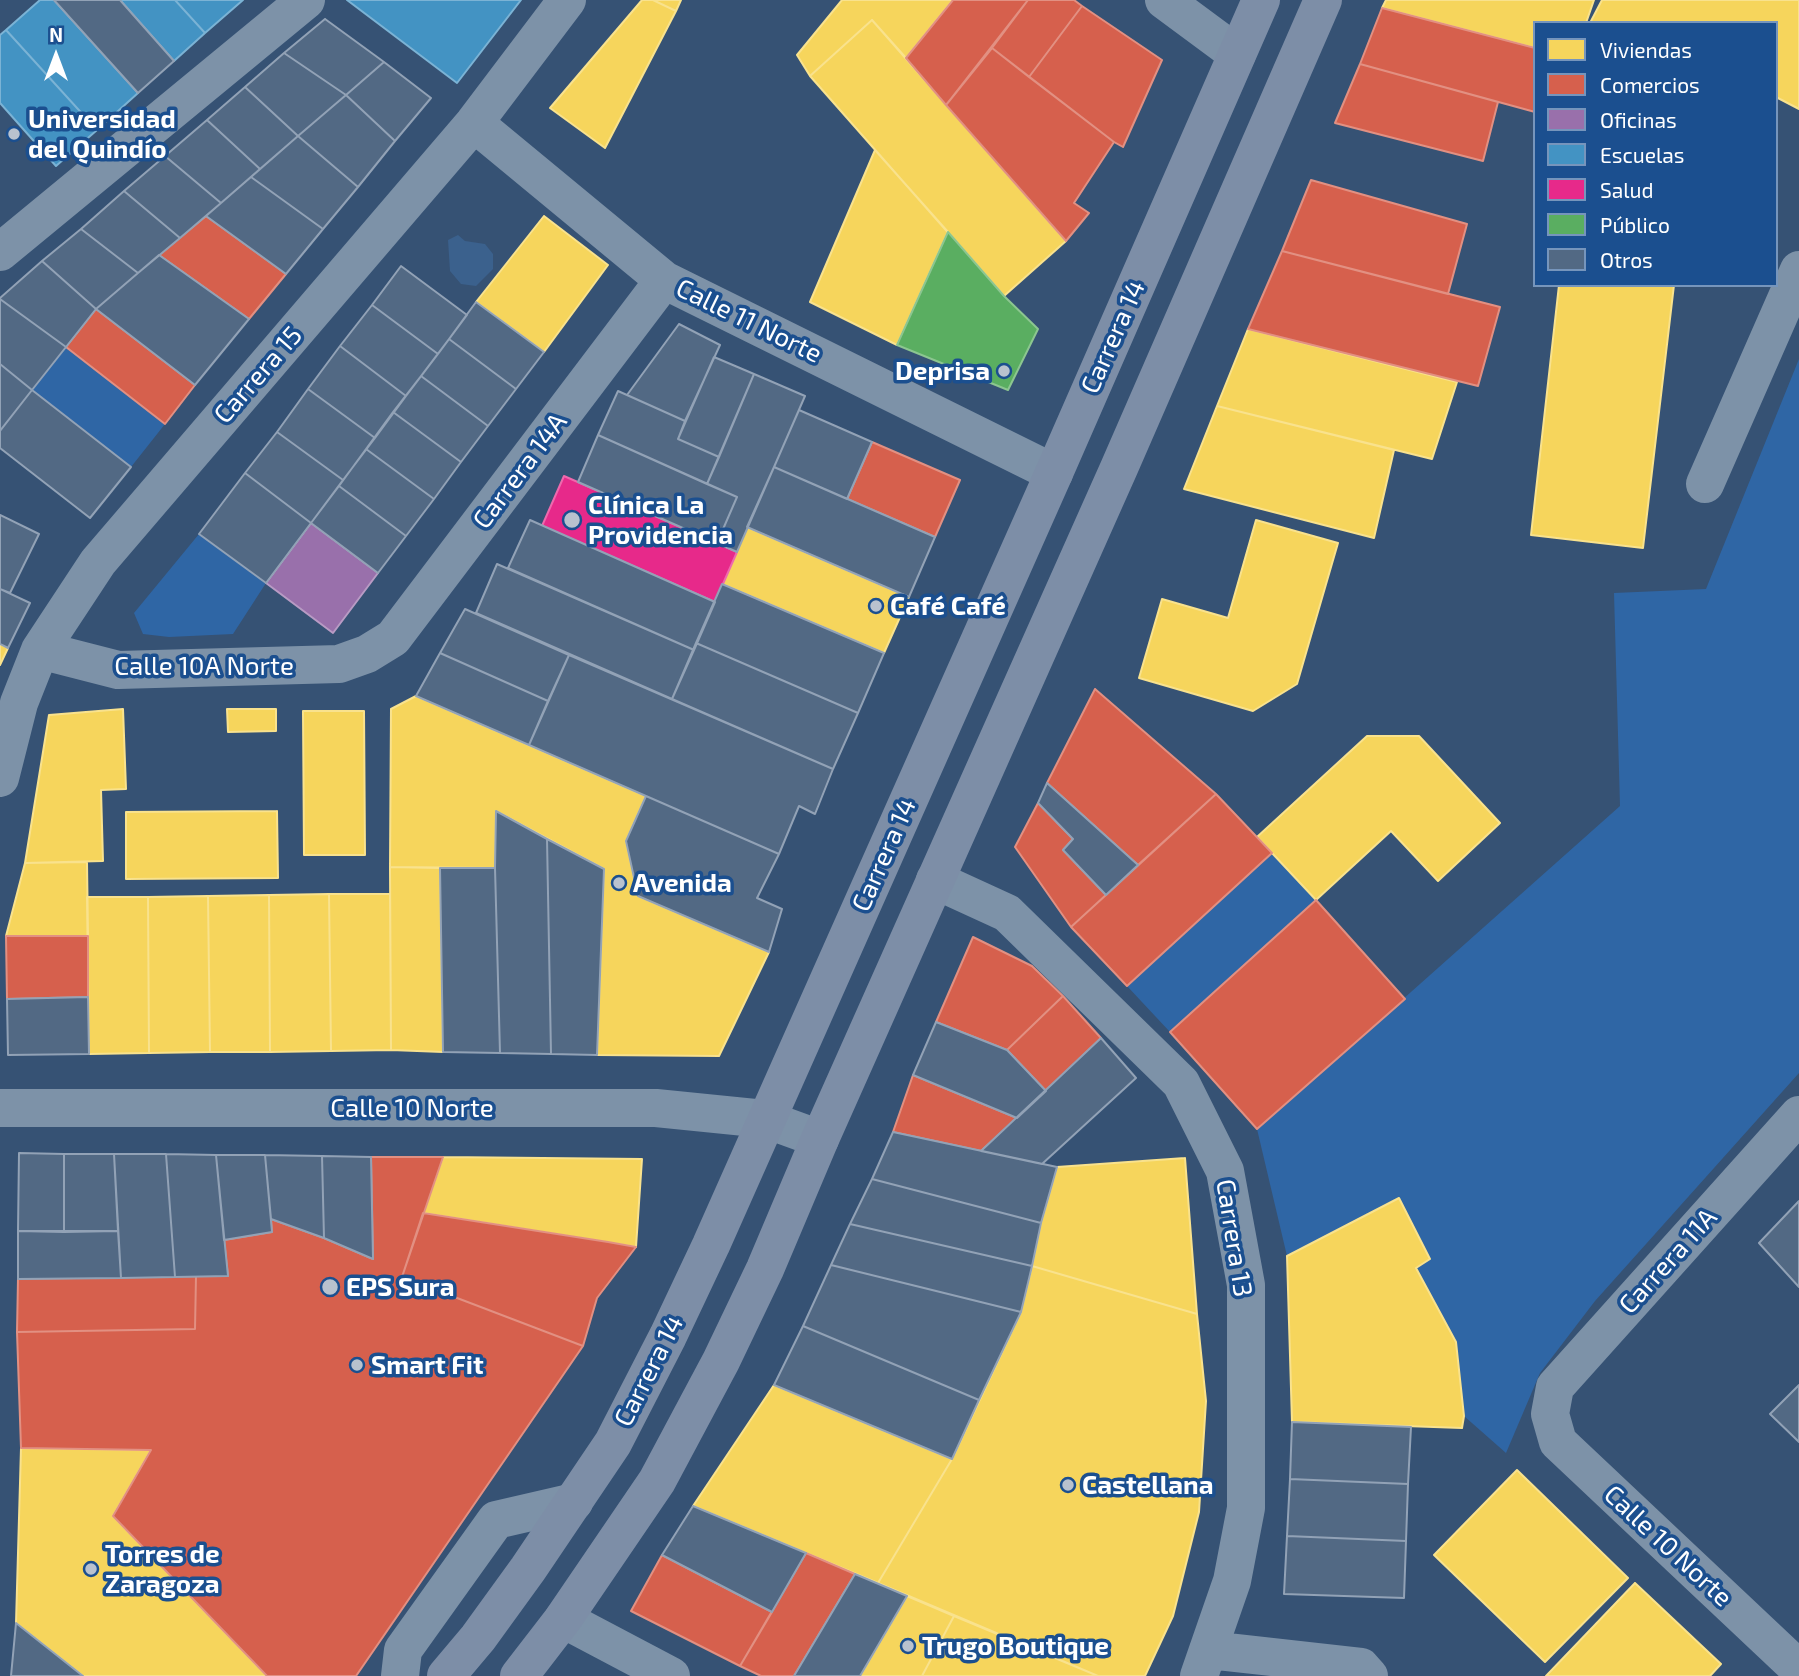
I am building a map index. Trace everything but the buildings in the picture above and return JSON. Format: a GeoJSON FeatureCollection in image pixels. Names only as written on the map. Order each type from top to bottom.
{"type":"FeatureCollection","features":[{"type":"Feature","properties":{"kind":"main road","name":"Carrera 14"},"geometry":{"type":"LineString","coordinates":[[446,1676],[507,1599],[613,1443],[668,1336],[1054,473],[1261,0]]}},
{"type":"Feature","properties":{"kind":"main road"},"geometry":{"type":"LineString","coordinates":[[524,1674],[664,1469],[727,1349],[765,1269],[820,1139],[1119,468],[1323,0]]}},
{"type":"Feature","properties":{"kind":"street"},"geometry":{"type":"LineString","coordinates":[[0,252],[306,0]]}},
{"type":"Feature","properties":{"kind":"street","name":"Carrera 15"},"geometry":{"type":"LineString","coordinates":[[0,778],[19,703],[40,650],[98,562],[474,123],[567,0]]}},
{"type":"Feature","properties":{"kind":"street"},"geometry":{"type":"LineString","coordinates":[[1164,0],[1237,54]]}},
{"type":"Feature","properties":{"kind":"street","name":"Calle 11 Norte"},"geometry":{"type":"LineString","coordinates":[[474,123],[664,279],[1054,473]]}},
{"type":"Feature","properties":{"kind":"street"},"geometry":{"type":"LineString","coordinates":[[1705,484],[1799,270]]}},
{"type":"Feature","properties":{"kind":"street","name":"Carrera 14A"},"geometry":{"type":"LineString","coordinates":[[368,654],[393,638],[664,279]]}},
{"type":"Feature","properties":{"kind":"street","name":"Calle 10A Norte"},"geometry":{"type":"LineString","coordinates":[[40,650],[118,670],[339,664],[368,654]]}},
{"type":"Feature","properties":{"kind":"street","name":"Carrera 13"},"geometry":{"type":"LineString","coordinates":[[935,880],[1007,913],[1181,1083],[1225,1171],[1246,1285],[1246,1508],[1232,1581],[1204,1663]]}},
{"type":"Feature","properties":{"kind":"street","name":"Calle 10 Norte"},"geometry":{"type":"LineString","coordinates":[[0,1108],[656,1108],[765,1119],[820,1139]]}},
{"type":"Feature","properties":{"kind":"street","name":"Carrera 11A"},"geometry":{"type":"LineString","coordinates":[[1550,1415],[1555,1387],[1799,1115]]}},
{"type":"Feature","properties":{"kind":"street","name":"Calle 10 Norte"},"geometry":{"type":"LineString","coordinates":[[1550,1415],[1558,1442],[1799,1669]]}},
{"type":"Feature","properties":{"kind":"street"},"geometry":{"type":"LineString","coordinates":[[400,1676],[403,1650],[496,1520],[574,1502]]}},
{"type":"Feature","properties":{"kind":"street"},"geometry":{"type":"LineString","coordinates":[[563,1619],[671,1676]]}},
{"type":"Feature","properties":{"kind":"street"},"geometry":{"type":"LineString","coordinates":[[1204,1663],[1361,1667],[1370,1676]]}},
{"type":"Feature","properties":{"kind":"shaded area"},"geometry":{"type":"Polygon","coordinates":[[[458,235],[465,241],[485,244],[493,254],[493,269],[476,286],[461,284],[450,271],[448,240],[458,235]]]}},
{"type":"Feature","properties":{"kind":"shaded area"},"geometry":{"type":"Polygon","coordinates":[[[66,347],[165,424],[131,467],[32,390],[66,347]]]}},
{"type":"Feature","properties":{"kind":"shaded area"},"geometry":{"type":"Polygon","coordinates":[[[1799,359],[1799,1073],[1595,1301],[1540,1373],[1506,1453],[1464,1416],[1456,1342],[1416,1268],[1398,1199],[1287,1256],[1257,1129],[1620,806],[1614,593],[1706,589],[1799,359]]]}},
{"type":"Feature","properties":{"kind":"shaded area"},"geometry":{"type":"Polygon","coordinates":[[[199,534],[266,583],[233,634],[169,637],[143,634],[134,613],[199,534]]]}},
{"type":"Feature","properties":{"kind":"shaded area"},"geometry":{"type":"Polygon","coordinates":[[[1272,853],[1316,900],[1170,1032],[1127,986],[1272,853]]]}},
{"type":"Feature","properties":{"kind":"place","name":"Universidad del Quindío"},"geometry":{"type":"Point","coordinates":[14,134]}},
{"type":"Feature","properties":{"kind":"place","name":"Deprisa"},"geometry":{"type":"Point","coordinates":[1004,371]}},
{"type":"Feature","properties":{"kind":"place","name":"Clínica La Providencia"},"geometry":{"type":"Point","coordinates":[572,520]}},
{"type":"Feature","properties":{"kind":"place","name":"Café Café"},"geometry":{"type":"Point","coordinates":[876,606]}},
{"type":"Feature","properties":{"kind":"place","name":"Avenida"},"geometry":{"type":"Point","coordinates":[619,883]}},
{"type":"Feature","properties":{"kind":"place","name":"EPS Sura"},"geometry":{"type":"Point","coordinates":[330,1287]}},
{"type":"Feature","properties":{"kind":"place","name":"Smart Fit"},"geometry":{"type":"Point","coordinates":[357,1365]}},
{"type":"Feature","properties":{"kind":"place","name":"Castellana"},"geometry":{"type":"Point","coordinates":[1068,1485]}},
{"type":"Feature","properties":{"kind":"place","name":"Torres de Zaragoza"},"geometry":{"type":"Point","coordinates":[91,1569]}},
{"type":"Feature","properties":{"kind":"place","name":"Trugo Boutique"},"geometry":{"type":"Point","coordinates":[908,1646]}}]}
